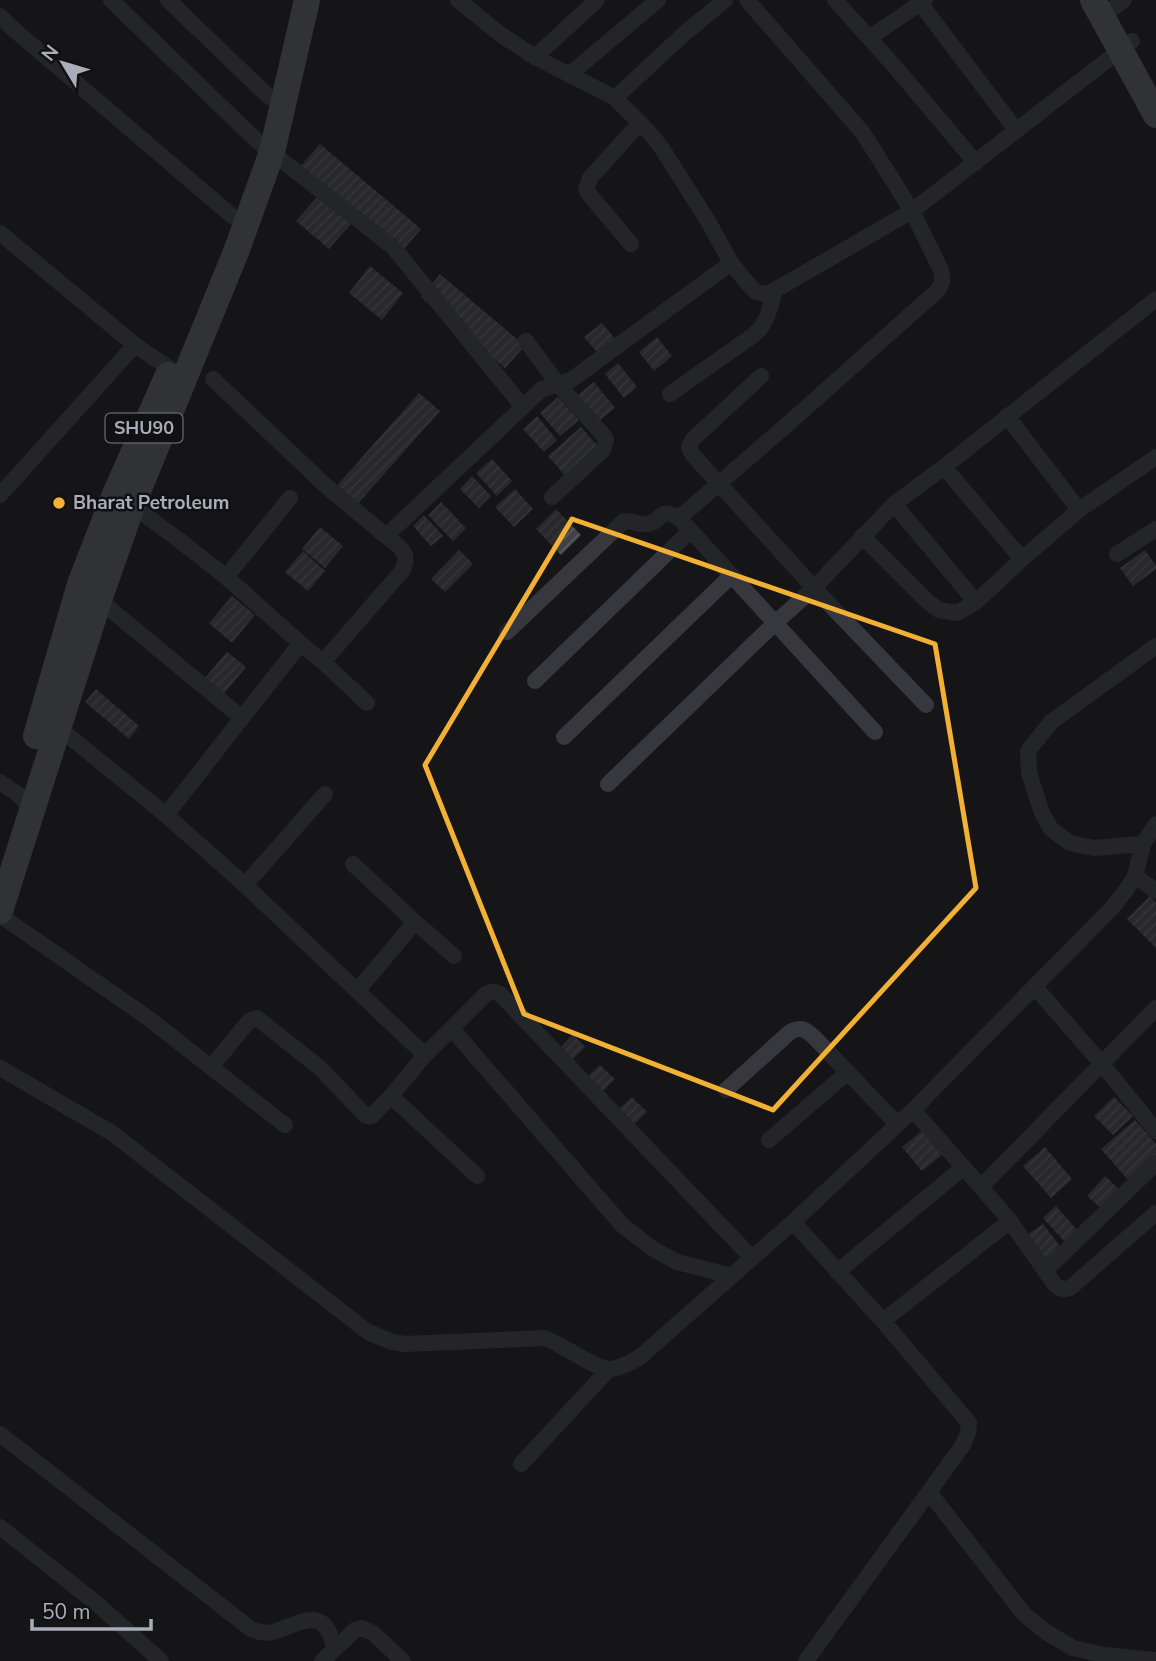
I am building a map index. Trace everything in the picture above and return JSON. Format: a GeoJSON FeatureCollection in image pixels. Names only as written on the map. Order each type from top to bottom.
{"type":"FeatureCollection","features":[{"type":"Feature","properties":{"kind":"main road","name":"SHU90"},"geometry":{"type":"LineString","coordinates":[[0,859],[17,795],[50,721],[89,592],[124,500],[178,374],[232,216],[265,146],[269,97],[292,0]]}},
{"type":"Feature","properties":{"kind":"main road"},"geometry":{"type":"LineString","coordinates":[[178,374],[236,252],[307,0]]}},
{"type":"Feature","properties":{"kind":"main road"},"geometry":{"type":"LineString","coordinates":[[1111,2],[1126,46],[1156,115]]}},
{"type":"Feature","properties":{"kind":"main road"},"geometry":{"type":"LineString","coordinates":[[1126,46],[1156,83]]}},
{"type":"Feature","properties":{"kind":"main road"},"geometry":{"type":"LineString","coordinates":[[0,913],[17,795]]}},
{"type":"Feature","properties":{"kind":"street"},"geometry":{"type":"LineString","coordinates":[[111,0],[265,146],[393,247],[523,407]]}},
{"type":"Feature","properties":{"kind":"street"},"geometry":{"type":"LineString","coordinates":[[168,0],[269,97]]}},
{"type":"Feature","properties":{"kind":"street"},"geometry":{"type":"LineString","coordinates":[[458,0],[500,34],[535,57],[615,98],[661,147],[731,263],[757,292],[766,294],[912,211],[1126,46]]}},
{"type":"Feature","properties":{"kind":"street"},"geometry":{"type":"LineString","coordinates":[[535,57],[597,0]]}},
{"type":"Feature","properties":{"kind":"street"},"geometry":{"type":"LineString","coordinates":[[569,75],[658,0]]}},
{"type":"Feature","properties":{"kind":"street"},"geometry":{"type":"LineString","coordinates":[[615,98],[725,0]]}},
{"type":"Feature","properties":{"kind":"street"},"geometry":{"type":"LineString","coordinates":[[536,681],[684,524],[719,483],[890,334],[942,285],[942,271],[912,211],[863,133],[747,0]]}},
{"type":"Feature","properties":{"kind":"street"},"geometry":{"type":"LineString","coordinates":[[835,0],[976,163]]}},
{"type":"Feature","properties":{"kind":"street"},"geometry":{"type":"LineString","coordinates":[[869,38],[923,2],[1016,130]]}},
{"type":"Feature","properties":{"kind":"street"},"geometry":{"type":"LineString","coordinates":[[0,16],[232,216]]}},
{"type":"Feature","properties":{"kind":"street"},"geometry":{"type":"LineString","coordinates":[[631,244],[586,189],[590,178],[640,123]]}},
{"type":"Feature","properties":{"kind":"street"},"geometry":{"type":"LineString","coordinates":[[0,233],[135,345],[178,374]]}},
{"type":"Feature","properties":{"kind":"street"},"geometry":{"type":"LineString","coordinates":[[386,536],[542,389],[565,383],[578,376],[731,263]]}},
{"type":"Feature","properties":{"kind":"street"},"geometry":{"type":"LineString","coordinates":[[670,394],[755,334],[767,319],[775,290]]}},
{"type":"Feature","properties":{"kind":"street"},"geometry":{"type":"LineString","coordinates":[[608,784],[814,588],[894,504],[1156,299]]}},
{"type":"Feature","properties":{"kind":"street"},"geometry":{"type":"LineString","coordinates":[[526,341],[558,384],[606,440],[603,450],[552,497]]}},
{"type":"Feature","properties":{"kind":"street"},"geometry":{"type":"LineString","coordinates":[[0,495],[135,345]]}},
{"type":"Feature","properties":{"kind":"street"},"geometry":{"type":"LineString","coordinates":[[761,376],[692,440],[692,454],[814,588],[926,705]]}},
{"type":"Feature","properties":{"kind":"street"},"geometry":{"type":"LineString","coordinates":[[213,379],[326,486],[401,548],[405,555],[407,563],[402,571],[323,662]]}},
{"type":"Feature","properties":{"kind":"street"},"geometry":{"type":"LineString","coordinates":[[1007,416],[1079,510]]}},
{"type":"Feature","properties":{"kind":"street"},"geometry":{"type":"LineString","coordinates":[[862,536],[939,610],[957,613],[976,602],[1079,510],[1156,457]]}},
{"type":"Feature","properties":{"kind":"street"},"geometry":{"type":"LineString","coordinates":[[944,467],[1022,559]]}},
{"type":"Feature","properties":{"kind":"street"},"geometry":{"type":"LineString","coordinates":[[226,577],[290,498]]}},
{"type":"Feature","properties":{"kind":"street"},"geometry":{"type":"LineString","coordinates":[[124,500],[226,577],[367,703]]}},
{"type":"Feature","properties":{"kind":"street"},"geometry":{"type":"LineString","coordinates":[[894,504],[976,602]]}},
{"type":"Feature","properties":{"kind":"street"},"geometry":{"type":"LineString","coordinates":[[508,632],[624,521],[647,525],[668,513],[684,524],[875,732]]}},
{"type":"Feature","properties":{"kind":"street"},"geometry":{"type":"LineString","coordinates":[[1117,554],[1156,529]]}},
{"type":"Feature","properties":{"kind":"street"},"geometry":{"type":"LineString","coordinates":[[564,737],[732,575]]}},
{"type":"Feature","properties":{"kind":"street"},"geometry":{"type":"LineString","coordinates":[[89,592],[242,718]]}},
{"type":"Feature","properties":{"kind":"street"},"geometry":{"type":"LineString","coordinates":[[166,815],[300,644]]}},
{"type":"Feature","properties":{"kind":"street"},"geometry":{"type":"LineString","coordinates":[[1143,844],[1094,848],[1070,843],[1051,829],[1042,813],[1030,773],[1028,751],[1051,722],[1156,646]]}},
{"type":"Feature","properties":{"kind":"street"},"geometry":{"type":"LineString","coordinates":[[50,721],[166,815],[245,885],[425,1055]]}},
{"type":"Feature","properties":{"kind":"street"},"geometry":{"type":"LineString","coordinates":[[245,885],[325,794]]}},
{"type":"Feature","properties":{"kind":"street"},"geometry":{"type":"LineString","coordinates":[[521,1464],[610,1369],[640,1357],[793,1222],[913,1110],[1113,907],[1135,876],[1143,844],[1156,824]]}},
{"type":"Feature","properties":{"kind":"street"},"geometry":{"type":"LineString","coordinates":[[353,864],[454,956]]}},
{"type":"Feature","properties":{"kind":"street"},"geometry":{"type":"LineString","coordinates":[[1135,876],[1156,891]]}},
{"type":"Feature","properties":{"kind":"street"},"geometry":{"type":"LineString","coordinates":[[0,913],[148,1018],[285,1125]]}},
{"type":"Feature","properties":{"kind":"street"},"geometry":{"type":"LineString","coordinates":[[357,991],[415,922]]}},
{"type":"Feature","properties":{"kind":"street"},"geometry":{"type":"LineString","coordinates":[[1034,986],[1156,1131]]}},
{"type":"Feature","properties":{"kind":"street"},"geometry":{"type":"LineString","coordinates":[[211,1067],[249,1021],[257,1018],[320,1068],[366,1116],[372,1116],[425,1055],[492,991],[500,994],[752,1258]]}},
{"type":"Feature","properties":{"kind":"street"},"geometry":{"type":"LineString","coordinates":[[981,1187],[1156,1008]]}},
{"type":"Feature","properties":{"kind":"street"},"geometry":{"type":"LineString","coordinates":[[726,1090],[797,1028],[806,1030],[814,1037],[897,1124]]}},
{"type":"Feature","properties":{"kind":"street"},"geometry":{"type":"LineString","coordinates":[[452,1029],[622,1225],[653,1249],[677,1262],[732,1276]]}},
{"type":"Feature","properties":{"kind":"street"},"geometry":{"type":"LineString","coordinates":[[0,1069],[112,1133],[368,1332],[391,1342],[405,1344],[544,1338],[610,1369]]}},
{"type":"Feature","properties":{"kind":"street"},"geometry":{"type":"LineString","coordinates":[[769,1140],[848,1072]]}},
{"type":"Feature","properties":{"kind":"street"},"geometry":{"type":"LineString","coordinates":[[391,1096],[477,1176]]}},
{"type":"Feature","properties":{"kind":"street"},"geometry":{"type":"LineString","coordinates":[[913,1110],[1010,1221],[1060,1289],[1070,1288],[1156,1213]]}},
{"type":"Feature","properties":{"kind":"street"},"geometry":{"type":"LineString","coordinates":[[1045,1271],[1156,1163]]}},
{"type":"Feature","properties":{"kind":"street"},"geometry":{"type":"LineString","coordinates":[[838,1272],[964,1167]]}},
{"type":"Feature","properties":{"kind":"street"},"geometry":{"type":"LineString","coordinates":[[883,1321],[1010,1221]]}},
{"type":"Feature","properties":{"kind":"street"},"geometry":{"type":"LineString","coordinates":[[793,1222],[883,1321],[969,1423],[963,1445],[806,1661]]}},
{"type":"Feature","properties":{"kind":"street"},"geometry":{"type":"LineString","coordinates":[[0,1434],[251,1629],[272,1633],[302,1621],[322,1622],[329,1630],[327,1657]]}},
{"type":"Feature","properties":{"kind":"street"},"geometry":{"type":"LineString","coordinates":[[929,1492],[1024,1614],[1046,1632],[1073,1648],[1104,1655],[1156,1660]]}},
{"type":"Feature","properties":{"kind":"street"},"geometry":{"type":"LineString","coordinates":[[0,1527],[96,1603],[161,1661]]}},
{"type":"Feature","properties":{"kind":"street"},"geometry":{"type":"LineString","coordinates":[[327,1657],[355,1630],[362,1628],[373,1633],[403,1661]]}},
{"type":"Feature","properties":{"kind":"highlighted area"},"geometry":{"type":"Polygon","coordinates":[[[572,519],[935,644],[976,888],[773,1110],[524,1014],[425,765],[572,519]]]}},
{"type":"Feature","properties":{"kind":"building"},"geometry":{"type":"Polygon","coordinates":[[[320,144],[421,229],[402,251],[301,166],[320,144]]]}},
{"type":"Feature","properties":{"kind":"building"},"geometry":{"type":"Polygon","coordinates":[[[318,196],[351,224],[329,249],[296,221],[318,196]]]}},
{"type":"Feature","properties":{"kind":"building"},"geometry":{"type":"Polygon","coordinates":[[[370,266],[403,293],[382,320],[349,293],[370,266]]]}},
{"type":"Feature","properties":{"kind":"building"},"geometry":{"type":"Polygon","coordinates":[[[440,274],[525,346],[505,368],[421,297],[440,274]]]}},
{"type":"Feature","properties":{"kind":"building"},"geometry":{"type":"Polygon","coordinates":[[[602,323],[617,341],[600,356],[584,337],[602,323]]]}},
{"type":"Feature","properties":{"kind":"building"},"geometry":{"type":"Polygon","coordinates":[[[657,337],[672,356],[654,371],[639,352],[657,337]]]}},
{"type":"Feature","properties":{"kind":"building"},"geometry":{"type":"Polygon","coordinates":[[[618,363],[637,387],[624,398],[605,374],[618,363]]]}},
{"type":"Feature","properties":{"kind":"building"},"geometry":{"type":"Polygon","coordinates":[[[594,382],[615,408],[600,420],[578,395],[594,382]]]}},
{"type":"Feature","properties":{"kind":"building"},"geometry":{"type":"Polygon","coordinates":[[[419,393],[440,411],[354,508],[333,490],[419,393]]]}},
{"type":"Feature","properties":{"kind":"building"},"geometry":{"type":"Polygon","coordinates":[[[558,397],[579,420],[560,436],[540,413],[558,397]]]}},
{"type":"Feature","properties":{"kind":"building"},"geometry":{"type":"Polygon","coordinates":[[[537,416],[557,440],[544,452],[523,429],[537,416]]]}},
{"type":"Feature","properties":{"kind":"building"},"geometry":{"type":"Polygon","coordinates":[[[581,427],[600,449],[567,478],[548,456],[581,427]]]}},
{"type":"Feature","properties":{"kind":"building"},"geometry":{"type":"Polygon","coordinates":[[[492,459],[512,481],[497,496],[476,473],[492,459]]]}},
{"type":"Feature","properties":{"kind":"building"},"geometry":{"type":"Polygon","coordinates":[[[472,476],[491,496],[479,508],[460,489],[472,476]]]}},
{"type":"Feature","properties":{"kind":"building"},"geometry":{"type":"Polygon","coordinates":[[[515,489],[533,509],[514,527],[495,507],[515,489]]]}},
{"type":"Feature","properties":{"kind":"building"},"geometry":{"type":"Polygon","coordinates":[[[441,502],[466,528],[453,541],[428,515],[441,502]]]}},
{"type":"Feature","properties":{"kind":"building"},"geometry":{"type":"Polygon","coordinates":[[[556,509],[581,535],[561,555],[536,529],[556,509]]]}},
{"type":"Feature","properties":{"kind":"building"},"geometry":{"type":"Polygon","coordinates":[[[424,515],[443,536],[431,546],[413,526],[424,515]]]}},
{"type":"Feature","properties":{"kind":"building"},"geometry":{"type":"Polygon","coordinates":[[[320,527],[343,546],[325,568],[302,549],[320,527]]]}},
{"type":"Feature","properties":{"kind":"building"},"geometry":{"type":"Polygon","coordinates":[[[459,550],[473,564],[445,592],[431,579],[459,550]]]}},
{"type":"Feature","properties":{"kind":"building"},"geometry":{"type":"Polygon","coordinates":[[[1145,550],[1156,569],[1133,586],[1120,568],[1145,550]]]}},
{"type":"Feature","properties":{"kind":"building"},"geometry":{"type":"Polygon","coordinates":[[[303,551],[325,571],[308,591],[285,572],[303,551]]]}},
{"type":"Feature","properties":{"kind":"building"},"geometry":{"type":"Polygon","coordinates":[[[232,596],[255,615],[232,643],[209,623],[232,596]]]}},
{"type":"Feature","properties":{"kind":"building"},"geometry":{"type":"Polygon","coordinates":[[[227,652],[246,667],[223,695],[204,679],[227,652]]]}},
{"type":"Feature","properties":{"kind":"building"},"geometry":{"type":"Polygon","coordinates":[[[96,689],[139,726],[129,739],[85,702],[96,689]]]}},
{"type":"Feature","properties":{"kind":"building"},"geometry":{"type":"Polygon","coordinates":[[[1150,896],[1156,903],[1156,948],[1127,919],[1150,896]]]}},
{"type":"Feature","properties":{"kind":"building"},"geometry":{"type":"Polygon","coordinates":[[[573,1034],[585,1047],[571,1061],[559,1049],[573,1034]]]}},
{"type":"Feature","properties":{"kind":"building"},"geometry":{"type":"Polygon","coordinates":[[[600,1065],[615,1079],[600,1094],[585,1079],[600,1065]]]}},
{"type":"Feature","properties":{"kind":"building"},"geometry":{"type":"Polygon","coordinates":[[[632,1097],[647,1112],[631,1127],[616,1112],[632,1097]]]}},
{"type":"Feature","properties":{"kind":"building"},"geometry":{"type":"Polygon","coordinates":[[[1114,1097],[1133,1116],[1113,1135],[1094,1116],[1114,1097]]]}},
{"type":"Feature","properties":{"kind":"building"},"geometry":{"type":"Polygon","coordinates":[[[1135,1120],[1156,1144],[1156,1157],[1129,1181],[1101,1149],[1135,1120]]]}},
{"type":"Feature","properties":{"kind":"building"},"geometry":{"type":"Polygon","coordinates":[[[922,1131],[942,1155],[922,1171],[902,1147],[922,1131]]]}},
{"type":"Feature","properties":{"kind":"building"},"geometry":{"type":"Polygon","coordinates":[[[1045,1147],[1072,1179],[1051,1198],[1023,1166],[1045,1147]]]}},
{"type":"Feature","properties":{"kind":"building"},"geometry":{"type":"Polygon","coordinates":[[[1105,1176],[1120,1190],[1102,1209],[1087,1196],[1105,1176]]]}},
{"type":"Feature","properties":{"kind":"building"},"geometry":{"type":"Polygon","coordinates":[[[1056,1206],[1078,1231],[1065,1242],[1043,1218],[1056,1206]]]}},
{"type":"Feature","properties":{"kind":"building"},"geometry":{"type":"Polygon","coordinates":[[[1043,1224],[1062,1249],[1046,1261],[1027,1235],[1043,1224]]]}},
{"type":"Feature","properties":{"kind":"place","name":"Bharat Petroleum"},"geometry":{"type":"Point","coordinates":[59,503]}}]}
